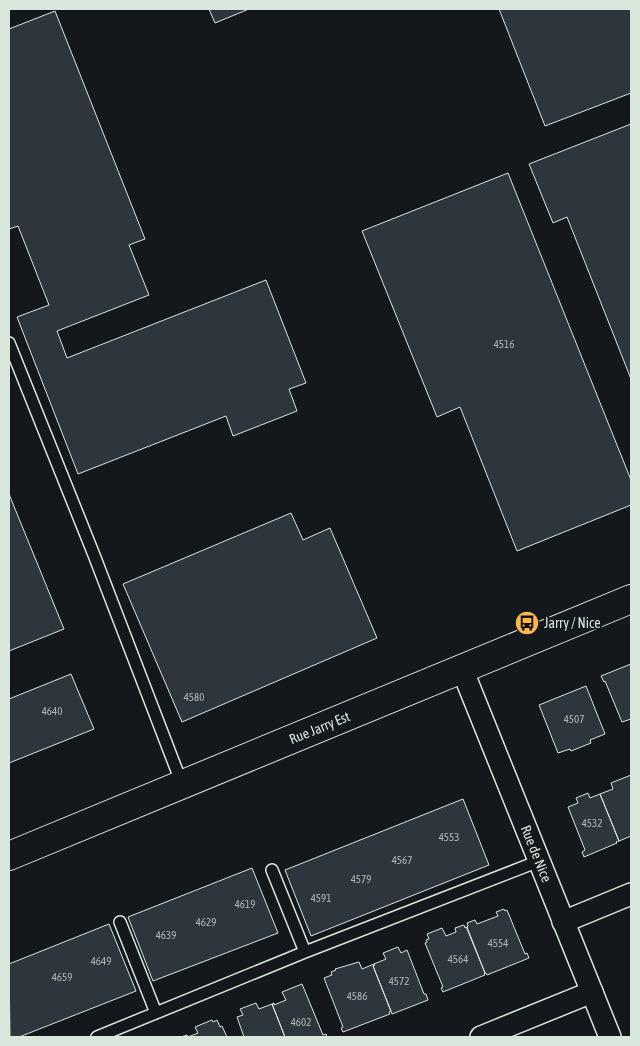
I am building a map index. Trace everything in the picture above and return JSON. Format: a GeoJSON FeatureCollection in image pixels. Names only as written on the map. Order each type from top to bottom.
{"type":"FeatureCollection","features":[{"type":"Feature","properties":{"kind":"street","name":"Rue Jarry Est"},"geometry":{"type":"LineString","coordinates":[[9,856],[631,599]]}},
{"type":"Feature","properties":{"kind":"street","name":"Rue de Nice"},"geometry":{"type":"LineString","coordinates":[[462,668],[610,1037]]}},
{"type":"Feature","properties":{"kind":"street"},"geometry":{"type":"LineString","coordinates":[[563,922],[631,894]]}},
{"type":"Feature","properties":{"kind":"street"},"geometry":{"type":"LineString","coordinates":[[481,1037],[592,992]]}},
{"type":"Feature","properties":{"kind":"lane"},"geometry":{"type":"LineString","coordinates":[[9,343],[94,555],[182,784]]}},
{"type":"Feature","properties":{"kind":"lane"},"geometry":{"type":"LineString","coordinates":[[96,1037],[539,861]]}},
{"type":"Feature","properties":{"kind":"lane"},"geometry":{"type":"LineString","coordinates":[[272,870],[306,952]]}},
{"type":"Feature","properties":{"kind":"lane"},"geometry":{"type":"LineString","coordinates":[[120,922],[156,1013]]}},
{"type":"Feature","properties":{"kind":"building"},"geometry":{"type":"Polygon","coordinates":[[[209,9],[249,9],[215,23],[209,9]]]}},
{"type":"Feature","properties":{"kind":"building"},"geometry":{"type":"Polygon","coordinates":[[[499,9],[631,9],[631,93],[545,126],[499,9]]]}},
{"type":"Feature","properties":{"kind":"building"},"geometry":{"type":"Polygon","coordinates":[[[55,11],[145,239],[129,245],[149,295],[57,331],[67,358],[266,280],[306,383],[289,389],[297,411],[233,436],[226,416],[78,474],[17,317],[49,305],[18,226],[9,229],[9,29],[55,11]]]}},
{"type":"Feature","properties":{"kind":"building"},"geometry":{"type":"Polygon","coordinates":[[[631,124],[631,379],[567,217],[553,223],[529,164],[631,124]]]}},
{"type":"Feature","properties":{"kind":"building"},"geometry":{"type":"Polygon","coordinates":[[[508,173],[631,480],[631,505],[517,551],[460,407],[437,417],[362,231],[508,173]]]}},
{"type":"Feature","properties":{"kind":"building"},"geometry":{"type":"Polygon","coordinates":[[[9,494],[64,629],[9,651],[9,494]]]}},
{"type":"Feature","properties":{"kind":"building"},"geometry":{"type":"Polygon","coordinates":[[[291,513],[303,540],[330,528],[377,638],[182,722],[123,584],[291,513]]]}},
{"type":"Feature","properties":{"kind":"building"},"geometry":{"type":"Polygon","coordinates":[[[631,664],[631,719],[622,722],[605,681],[601,676],[631,664]]]}},
{"type":"Feature","properties":{"kind":"building"},"geometry":{"type":"Polygon","coordinates":[[[71,674],[94,729],[9,763],[9,699],[71,674]]]}},
{"type":"Feature","properties":{"kind":"building"},"geometry":{"type":"Polygon","coordinates":[[[586,686],[605,734],[590,740],[591,743],[571,751],[570,749],[558,753],[539,705],[586,686]]]}},
{"type":"Feature","properties":{"kind":"building"},"geometry":{"type":"Polygon","coordinates":[[[631,775],[631,836],[619,841],[600,794],[613,789],[611,783],[631,775]]]}},
{"type":"Feature","properties":{"kind":"building"},"geometry":{"type":"Polygon","coordinates":[[[588,793],[590,798],[600,794],[619,841],[584,857],[582,852],[585,850],[568,807],[578,803],[576,798],[588,793]]]}},
{"type":"Feature","properties":{"kind":"building"},"geometry":{"type":"Polygon","coordinates":[[[463,799],[489,865],[311,936],[285,870],[463,799]]]}},
{"type":"Feature","properties":{"kind":"building"},"geometry":{"type":"Polygon","coordinates":[[[252,868],[278,933],[153,981],[128,917],[252,868]]]}},
{"type":"Feature","properties":{"kind":"building"},"geometry":{"type":"Polygon","coordinates":[[[504,909],[505,911],[507,910],[525,954],[527,953],[529,958],[487,975],[467,923],[475,920],[477,924],[498,916],[496,912],[504,909]]]}},
{"type":"Feature","properties":{"kind":"building"},"geometry":{"type":"Polygon","coordinates":[[[109,924],[136,991],[19,1037],[10,1037],[9,964],[109,924]]]}},
{"type":"Feature","properties":{"kind":"building"},"geometry":{"type":"Polygon","coordinates":[[[464,925],[465,928],[467,927],[485,975],[443,992],[441,988],[443,987],[425,943],[429,939],[427,934],[442,928],[446,936],[456,932],[455,928],[464,925]]]}},
{"type":"Feature","properties":{"kind":"building"},"geometry":{"type":"Polygon","coordinates":[[[398,947],[401,953],[407,950],[428,1000],[392,1014],[373,966],[386,959],[383,953],[398,947]]]}},
{"type":"Feature","properties":{"kind":"building"},"geometry":{"type":"Polygon","coordinates":[[[359,962],[362,969],[374,964],[373,966],[391,1011],[389,1012],[390,1014],[343,1032],[341,1028],[343,1027],[324,978],[332,975],[331,972],[335,969],[359,962]]]}},
{"type":"Feature","properties":{"kind":"building"},"geometry":{"type":"Polygon","coordinates":[[[302,984],[323,1035],[326,1034],[327,1037],[285,1037],[272,1004],[274,1003],[274,1005],[286,1000],[282,992],[302,984]]]}},
{"type":"Feature","properties":{"kind":"building"},"geometry":{"type":"Polygon","coordinates":[[[256,1003],[259,1009],[272,1004],[285,1037],[244,1037],[237,1017],[243,1015],[240,1009],[256,1003]]]}},
{"type":"Feature","properties":{"kind":"building"},"geometry":{"type":"Polygon","coordinates":[[[212,1020],[213,1022],[217,1020],[227,1037],[188,1037],[198,1033],[195,1027],[212,1020]]]}},
{"type":"Feature","properties":{"kind":"place","name":"Jarry / Nice"},"geometry":{"type":"Point","coordinates":[527,623]}}]}
